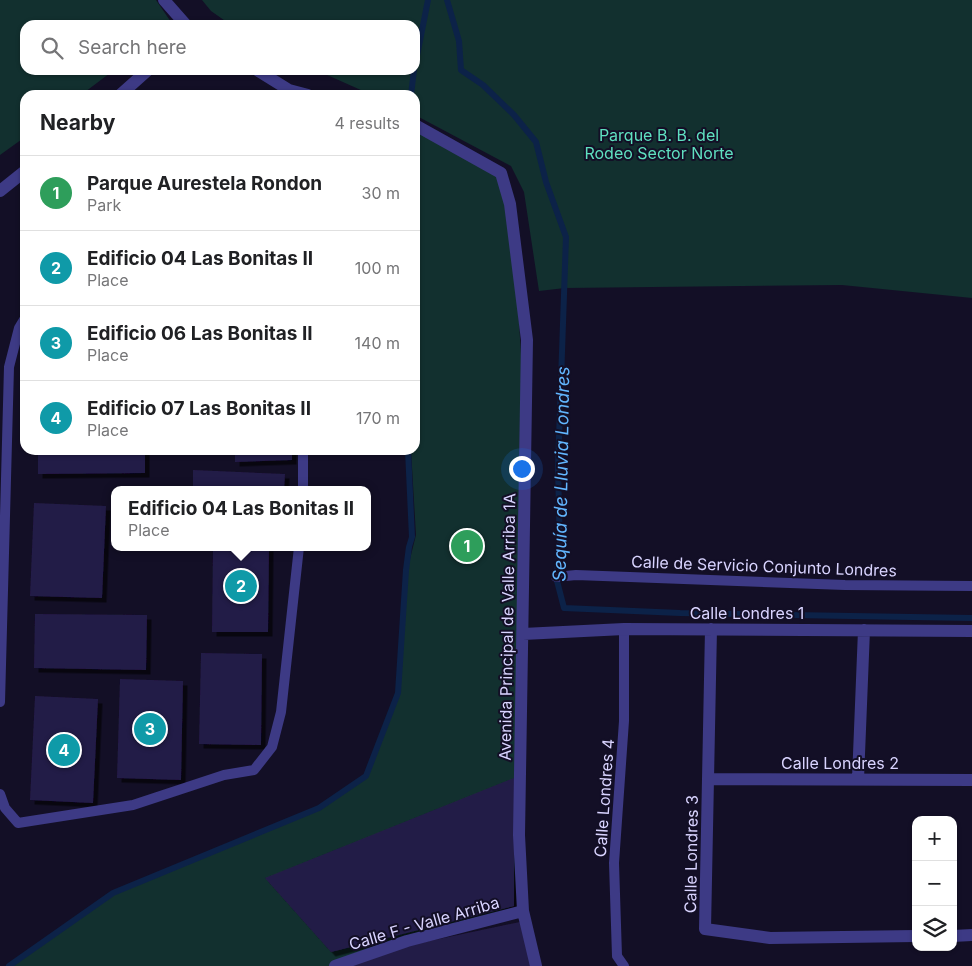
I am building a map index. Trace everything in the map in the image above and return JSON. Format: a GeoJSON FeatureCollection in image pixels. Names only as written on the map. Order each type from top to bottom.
{"type":"FeatureCollection","features":[{"type":"Feature","properties":{"kind":"street"},"geometry":{"type":"LineString","coordinates":[[164,0],[180,20]]}},
{"type":"Feature","properties":{"kind":"street"},"geometry":{"type":"LineString","coordinates":[[126,90],[142,75]]}},
{"type":"Feature","properties":{"kind":"street"},"geometry":{"type":"LineString","coordinates":[[264,75],[284,90]]}},
{"type":"Feature","properties":{"kind":"street","name":"Avenida Principal de Valle Arriba 1A"},"geometry":{"type":"LineString","coordinates":[[420,128],[501,173],[510,204],[528,340],[519,835],[523,911],[536,966]]}},
{"type":"Feature","properties":{"kind":"street"},"geometry":{"type":"LineString","coordinates":[[0,191],[20,175]]}},
{"type":"Feature","properties":{"kind":"street","name":"Calle Londres 1"},"geometry":{"type":"LineString","coordinates":[[523,634],[624,629],[972,631]]}},
{"type":"Feature","properties":{"kind":"street","name":"Calle Londres 3"},"geometry":{"type":"LineString","coordinates":[[711,629],[705,929],[770,938],[912,936]]}},
{"type":"Feature","properties":{"kind":"street"},"geometry":{"type":"LineString","coordinates":[[858,779],[864,630]]}},
{"type":"Feature","properties":{"kind":"street","name":"Calle Londres 2"},"geometry":{"type":"LineString","coordinates":[[708,779],[972,780]]}},
{"type":"Feature","properties":{"kind":"street","name":"Calle F - Valle Arriba"},"geometry":{"type":"LineString","coordinates":[[335,966],[407,941],[523,911]]}},
{"type":"Feature","properties":{"kind":"street"},"geometry":{"type":"LineString","coordinates":[[957,936],[972,935]]}},
{"type":"Feature","properties":{"kind":"lane"},"geometry":{"type":"LineString","coordinates":[[0,702],[9,366],[20,326]]}},
{"type":"Feature","properties":{"kind":"lane"},"geometry":{"type":"LineString","coordinates":[[303,455],[303,486]]}},
{"type":"Feature","properties":{"kind":"lane"},"geometry":{"type":"LineString","coordinates":[[0,794],[5,808],[18,823],[133,805],[224,775],[254,770],[272,747],[281,712],[299,551]]}},
{"type":"Feature","properties":{"kind":"lane","name":"Calle de Servicio Conjunto Londres"},"geometry":{"type":"LineString","coordinates":[[556,577],[576,575],[845,585],[972,586]]}},
{"type":"Feature","properties":{"kind":"lane","name":"Calle Londres 4"},"geometry":{"type":"LineString","coordinates":[[624,629],[624,721],[614,863],[617,956],[624,966]]}},
{"type":"Feature","properties":{"kind":"green space"},"geometry":{"type":"Polygon","coordinates":[[[0,0],[156,0],[170,20],[20,20],[20,75],[107,75],[88,90],[20,90],[20,141],[0,155],[0,0]]]}},
{"type":"Feature","properties":{"kind":"green space","name":"Parque B. B. del Rodeo Sector Norte"},"geometry":{"type":"Polygon","coordinates":[[[202,0],[972,0],[972,298],[842,285],[565,288],[539,291],[524,192],[511,166],[420,118],[420,90],[361,90],[327,75],[420,75],[420,20],[224,20],[211,11],[202,0]]]}},
{"type":"Feature","properties":{"kind":"green space"},"geometry":{"type":"Polygon","coordinates":[[[420,133],[498,176],[506,200],[516,276],[523,385],[514,906],[335,966],[9,966],[113,893],[320,810],[368,776],[400,693],[408,567],[416,535],[411,455],[420,455],[420,133]]]}},
{"type":"Feature","properties":{"kind":"building"},"geometry":{"type":"Polygon","coordinates":[[[38,455],[145,455],[145,473],[38,474],[38,455]]]}},
{"type":"Feature","properties":{"kind":"building"},"geometry":{"type":"Polygon","coordinates":[[[235,455],[292,455],[292,460],[235,462],[235,455]]]}},
{"type":"Feature","properties":{"kind":"building"},"geometry":{"type":"Polygon","coordinates":[[[193,470],[285,474],[284,486],[193,486],[193,470]]]}},
{"type":"Feature","properties":{"kind":"building"},"geometry":{"type":"Polygon","coordinates":[[[34,503],[106,506],[102,598],[30,596],[34,503]]]}},
{"type":"Feature","properties":{"kind":"building"},"geometry":{"type":"Polygon","coordinates":[[[213,551],[269,551],[268,632],[212,632],[213,551]]]}},
{"type":"Feature","properties":{"kind":"building"},"geometry":{"type":"Polygon","coordinates":[[[35,614],[147,615],[146,670],[34,668],[35,614]]]}},
{"type":"Feature","properties":{"kind":"building"},"geometry":{"type":"Polygon","coordinates":[[[201,653],[262,654],[261,745],[199,744],[201,653]]]}},
{"type":"Feature","properties":{"kind":"building"},"geometry":{"type":"Polygon","coordinates":[[[120,679],[183,681],[181,780],[117,778],[120,679]]]}},
{"type":"Feature","properties":{"kind":"building"},"geometry":{"type":"Polygon","coordinates":[[[35,696],[98,699],[93,803],[30,800],[35,696]]]}},
{"type":"Feature","properties":{"kind":"building"},"geometry":{"type":"Polygon","coordinates":[[[514,778],[514,906],[331,952],[265,878],[514,778]]]}},
{"type":"Feature","properties":{"kind":"building"},"geometry":{"type":"Polygon","coordinates":[[[520,922],[532,966],[336,966],[387,950],[520,922]]]}},
{"type":"Feature","properties":{"kind":"waterway"},"geometry":{"type":"LineString","coordinates":[[420,41],[428,0]]}},
{"type":"Feature","properties":{"kind":"waterway","name":"Sequía de Lluvia Londres"},"geometry":{"type":"LineString","coordinates":[[447,0],[459,41],[461,70],[483,85],[514,115],[536,142],[546,182],[566,237],[558,467],[560,550],[556,577],[564,608],[680,613],[972,618]]}},
{"type":"Feature","properties":{"kind":"waterway"},"geometry":{"type":"LineString","coordinates":[[412,90],[413,75]]}},
{"type":"Feature","properties":{"kind":"waterway"},"geometry":{"type":"LineString","coordinates":[[9,966],[113,893],[319,808],[366,776],[398,693],[406,570],[412,537],[408,455]]}},
{"type":"Feature","properties":{"kind":"place","name":"Parque Aurestela Rondon"},"geometry":{"type":"Point","coordinates":[467,546]}},
{"type":"Feature","properties":{"kind":"place","name":"Edificio 04 Las Bonitas II"},"geometry":{"type":"Point","coordinates":[241,586]}},
{"type":"Feature","properties":{"kind":"place","name":"Edificio 06 Las Bonitas II"},"geometry":{"type":"Point","coordinates":[150,729]}},
{"type":"Feature","properties":{"kind":"place","name":"Edificio 07 Las Bonitas II"},"geometry":{"type":"Point","coordinates":[64,750]}}]}
